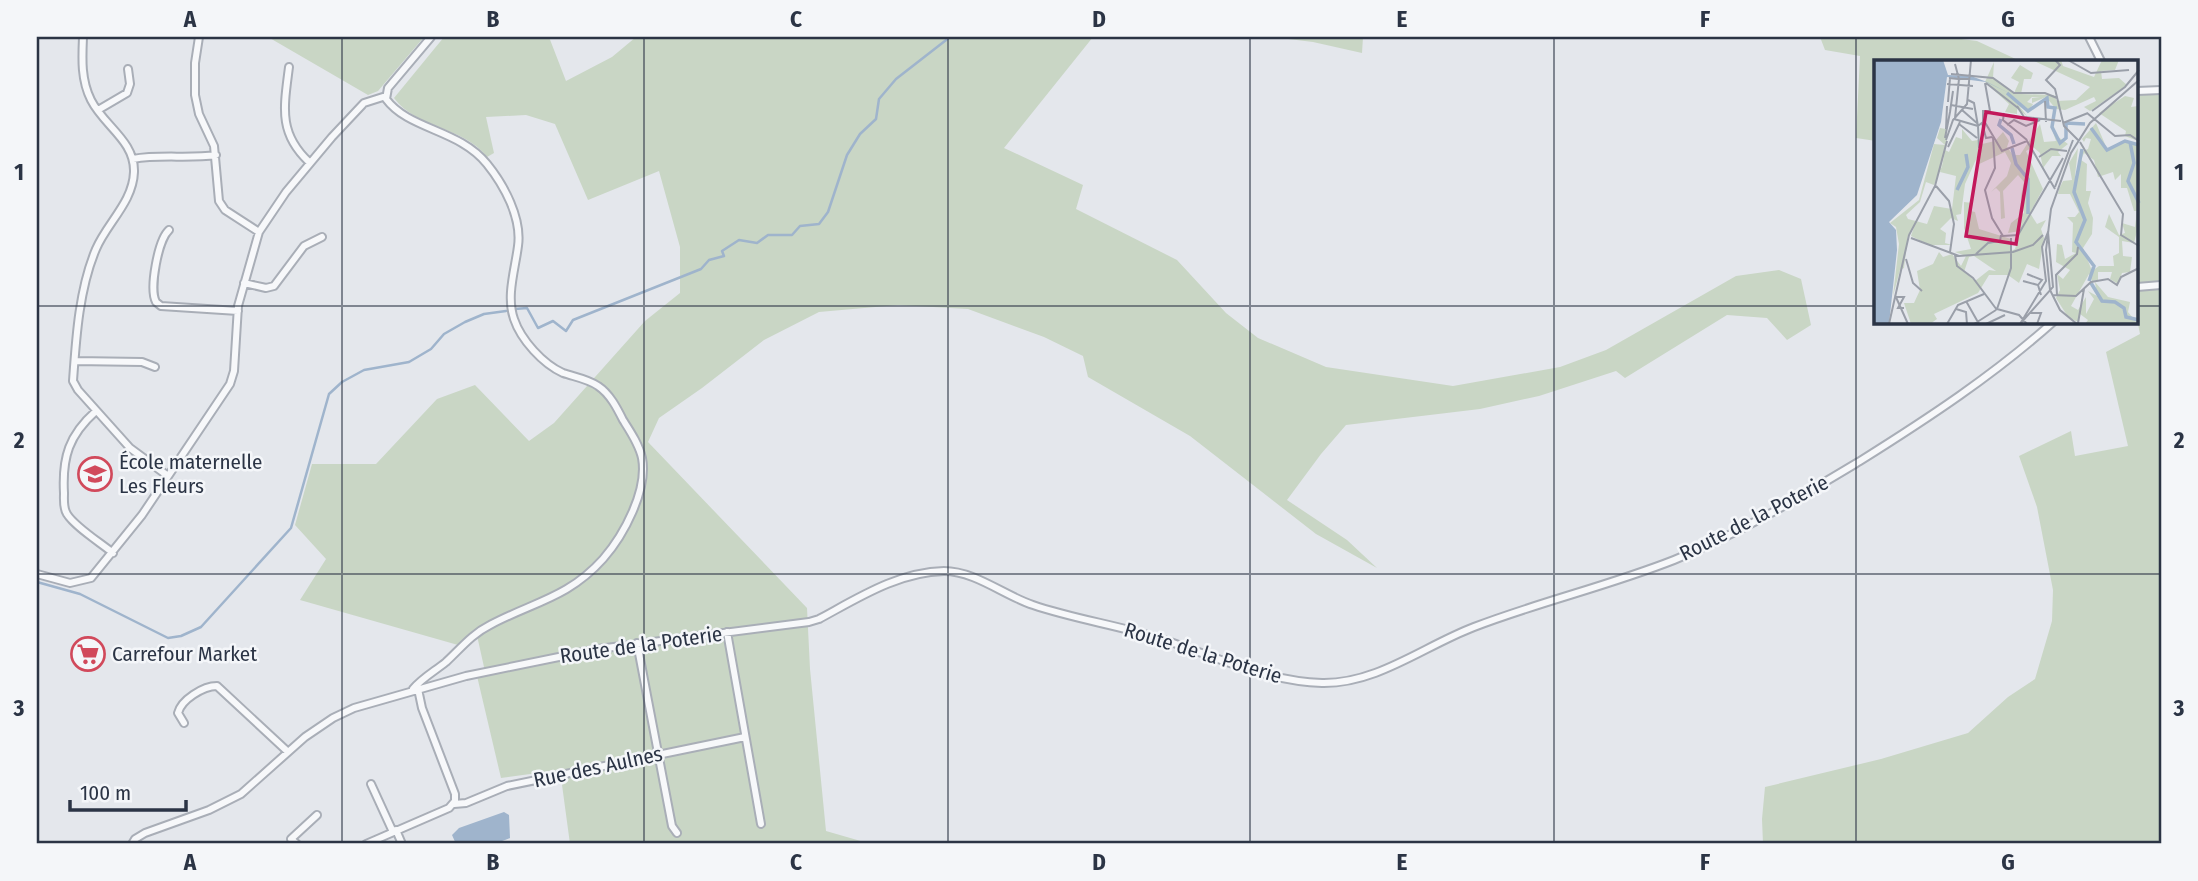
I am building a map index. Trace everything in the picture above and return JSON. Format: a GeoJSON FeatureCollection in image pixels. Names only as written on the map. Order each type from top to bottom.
{"type":"FeatureCollection","features":[{"type":"Feature","properties":{"kind":"street"},"geometry":{"type":"LineString","coordinates":[[83,37],[84,78],[90,99],[130,150],[134,178],[130,191],[100,241],[87,278],[81,304],[74,384],[133,451],[169,476]]}},
{"type":"Feature","properties":{"kind":"street"},"geometry":{"type":"LineString","coordinates":[[199,37],[195,63],[195,95],[198,110],[216,155],[217,193],[225,210],[259,232]]}},
{"type":"Feature","properties":{"kind":"street"},"geometry":{"type":"LineString","coordinates":[[431,37],[388,88],[386,96],[389,103],[408,116],[471,147],[493,172],[518,229],[511,297],[517,327],[531,346],[553,367],[596,384],[605,392],[616,406],[637,445],[642,462],[638,496],[632,516],[597,566],[558,595],[503,618],[475,634],[415,690],[455,794],[454,804]]}},
{"type":"Feature","properties":{"kind":"street"},"geometry":{"type":"LineString","coordinates":[[2089,37],[2100,60]]}},
{"type":"Feature","properties":{"kind":"street"},"geometry":{"type":"LineString","coordinates":[[289,68],[287,131],[293,146],[309,162]]}},
{"type":"Feature","properties":{"kind":"street"},"geometry":{"type":"LineString","coordinates":[[98,110],[127,93],[130,84],[128,69]]}},
{"type":"Feature","properties":{"kind":"street"},"geometry":{"type":"LineString","coordinates":[[2138,91],[2161,90]]}},
{"type":"Feature","properties":{"kind":"street"},"geometry":{"type":"LineString","coordinates":[[37,573],[67,582],[82,582],[96,575],[113,553],[169,476],[230,384],[234,372],[238,311],[259,232],[309,162],[364,103],[386,96]]}},
{"type":"Feature","properties":{"kind":"street"},"geometry":{"type":"LineString","coordinates":[[133,159],[149,156],[187,158],[216,155]]}},
{"type":"Feature","properties":{"kind":"street"},"geometry":{"type":"LineString","coordinates":[[169,230],[161,242],[152,292],[156,302],[162,306],[238,311]]}},
{"type":"Feature","properties":{"kind":"street"},"geometry":{"type":"LineString","coordinates":[[244,283],[266,288],[274,286],[304,246],[322,237]]}},
{"type":"Feature","properties":{"kind":"street"},"geometry":{"type":"LineString","coordinates":[[2138,287],[2161,285]]}},
{"type":"Feature","properties":{"kind":"street","name":"Route de la Poterie"},"geometry":{"type":"LineString","coordinates":[[132,844],[145,833],[215,807],[241,794],[287,751],[342,712],[493,670],[637,643],[809,622],[885,585],[917,574],[949,571],[1031,604],[1158,638],[1259,673],[1316,683],[1353,680],[1381,670],[1463,631],[1673,560],[1773,512],[1931,416],[2050,324]]}},
{"type":"Feature","properties":{"kind":"street"},"geometry":{"type":"LineString","coordinates":[[75,361],[142,362],[155,367]]}},
{"type":"Feature","properties":{"kind":"street"},"geometry":{"type":"LineString","coordinates":[[96,411],[82,424],[71,442],[63,481],[65,508],[70,518],[113,553]]}},
{"type":"Feature","properties":{"kind":"street"},"geometry":{"type":"LineString","coordinates":[[727,632],[761,824]]}},
{"type":"Feature","properties":{"kind":"street"},"geometry":{"type":"LineString","coordinates":[[637,643],[672,825],[677,833]]}},
{"type":"Feature","properties":{"kind":"street"},"geometry":{"type":"LineString","coordinates":[[184,723],[179,715],[180,706],[205,687],[217,686],[287,751]]}},
{"type":"Feature","properties":{"kind":"street","name":"Rue des Aulnes"},"geometry":{"type":"LineString","coordinates":[[366,844],[454,804],[466,803],[507,786],[745,737]]}},
{"type":"Feature","properties":{"kind":"street"},"geometry":{"type":"LineString","coordinates":[[371,785],[402,844]]}},
{"type":"Feature","properties":{"kind":"street"},"geometry":{"type":"LineString","coordinates":[[297,844],[291,839],[317,816]]}},
{"type":"Feature","properties":{"kind":"green space"},"geometry":{"type":"Polygon","coordinates":[[[268,37],[424,37],[378,91],[368,95],[268,37]]]}},
{"type":"Feature","properties":{"kind":"green space"},"geometry":{"type":"Polygon","coordinates":[[[444,37],[549,37],[566,81],[612,57],[636,37],[1093,37],[1004,148],[1083,185],[1076,209],[1177,260],[1226,313],[1258,338],[1326,367],[1453,386],[1560,367],[1606,350],[1736,276],[1779,270],[1801,279],[1811,325],[1787,340],[1767,318],[1727,315],[1625,378],[1616,371],[1539,396],[1480,409],[1346,425],[1287,500],[1347,540],[1377,568],[1316,534],[1190,436],[1088,377],[1083,356],[1044,337],[968,309],[898,305],[819,312],[764,340],[659,418],[648,442],[807,608],[810,669],[826,831],[871,844],[570,844],[560,770],[501,778],[477,676],[486,676],[476,631],[458,645],[300,600],[326,559],[295,525],[312,464],[376,464],[437,399],[475,385],[529,441],[554,423],[645,321],[680,293],[680,247],[659,171],[588,200],[555,124],[526,115],[486,117],[494,153],[487,157],[466,139],[415,116],[394,98],[444,37]]]}},
{"type":"Feature","properties":{"kind":"green space"},"geometry":{"type":"Polygon","coordinates":[[[1272,37],[1363,37],[1362,53],[1313,42],[1272,37]]]}},
{"type":"Feature","properties":{"kind":"green space"},"geometry":{"type":"Polygon","coordinates":[[[1820,37],[1946,37],[1977,41],[2018,60],[1874,60],[1874,141],[1856,138],[1860,56],[1825,50],[1820,37]]]}},
{"type":"Feature","properties":{"kind":"green space"},"geometry":{"type":"Polygon","coordinates":[[[2138,95],[2161,95],[2161,844],[1763,844],[1765,787],[1881,759],[1968,733],[2008,697],[2035,679],[2052,621],[2053,590],[2037,507],[2019,456],[2071,431],[2075,456],[2128,446],[2106,352],[2140,334],[2138,95]]]}},
{"type":"Feature","properties":{"kind":"water"},"geometry":{"type":"Polygon","coordinates":[[[504,812],[509,815],[510,838],[490,843],[456,844],[452,835],[459,828],[504,812]]]}},
{"type":"Feature","properties":{"kind":"waterway"},"geometry":{"type":"LineString","coordinates":[[515,309],[527,308],[538,328],[553,321],[566,331],[573,320],[701,269],[709,260],[724,256],[722,251],[739,240],[757,243],[768,235],[792,235],[800,226],[819,224],[828,212],[847,155],[860,134],[876,119],[879,99],[896,79],[950,37]]}},
{"type":"Feature","properties":{"kind":"waterway"},"geometry":{"type":"LineString","coordinates":[[37,582],[80,594],[168,638],[181,636],[201,627],[291,528],[329,394],[342,382],[364,370],[409,362],[431,349],[444,334],[465,322],[484,314],[506,311]]}},
{"type":"Feature","properties":{"kind":"place","name":"École maternelle Les Fleurs"},"geometry":{"type":"Point","coordinates":[95,474]}},
{"type":"Feature","properties":{"kind":"place","name":"Carrefour Market"},"geometry":{"type":"Point","coordinates":[88,654]}}]}
